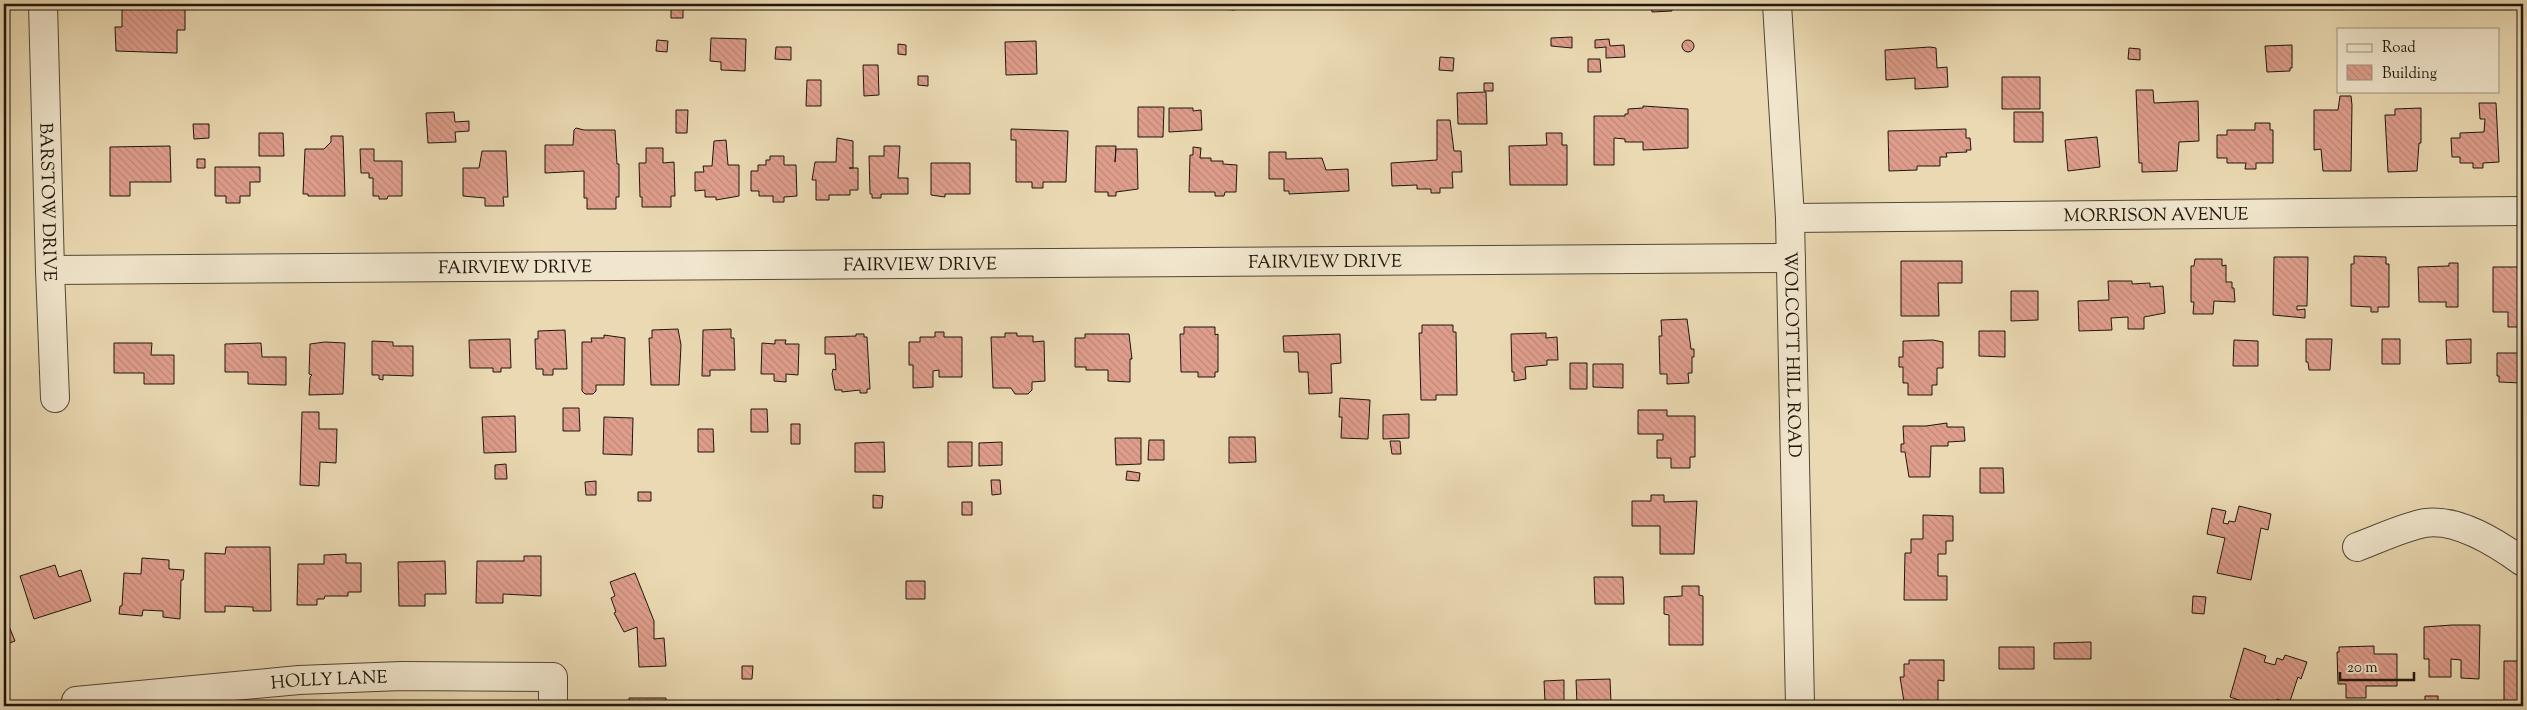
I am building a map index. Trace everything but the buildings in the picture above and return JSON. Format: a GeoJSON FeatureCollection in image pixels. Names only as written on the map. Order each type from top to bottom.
{"type":"FeatureCollection","features":[{"type":"Feature","properties":{"kind":"street","name":"BARSTOW DRIVE"},"geometry":{"type":"LineString","coordinates":[[44,4],[55,398]]}},
{"type":"Feature","properties":{"kind":"street","name":"WOLCOTT HILL ROAD"},"geometry":{"type":"LineString","coordinates":[[1777,4],[1790,218],[1800,706]]}},
{"type":"Feature","properties":{"kind":"street","name":"MORRISON AVENUE"},"geometry":{"type":"LineString","coordinates":[[1790,218],[2523,211]]}},
{"type":"Feature","properties":{"kind":"street","name":"FAIRVIEW DRIVE"},"geometry":{"type":"LineString","coordinates":[[50,270],[1791,258]]}},
{"type":"Feature","properties":{"kind":"street"},"geometry":{"type":"LineString","coordinates":[[2357,547],[2426,523],[2458,526],[2498,544],[2523,562]]}},
{"type":"Feature","properties":{"kind":"street","name":"HOLLY LANE"},"geometry":{"type":"LineString","coordinates":[[76,701],[299,680],[402,676],[553,677],[554,706]]}}]}
